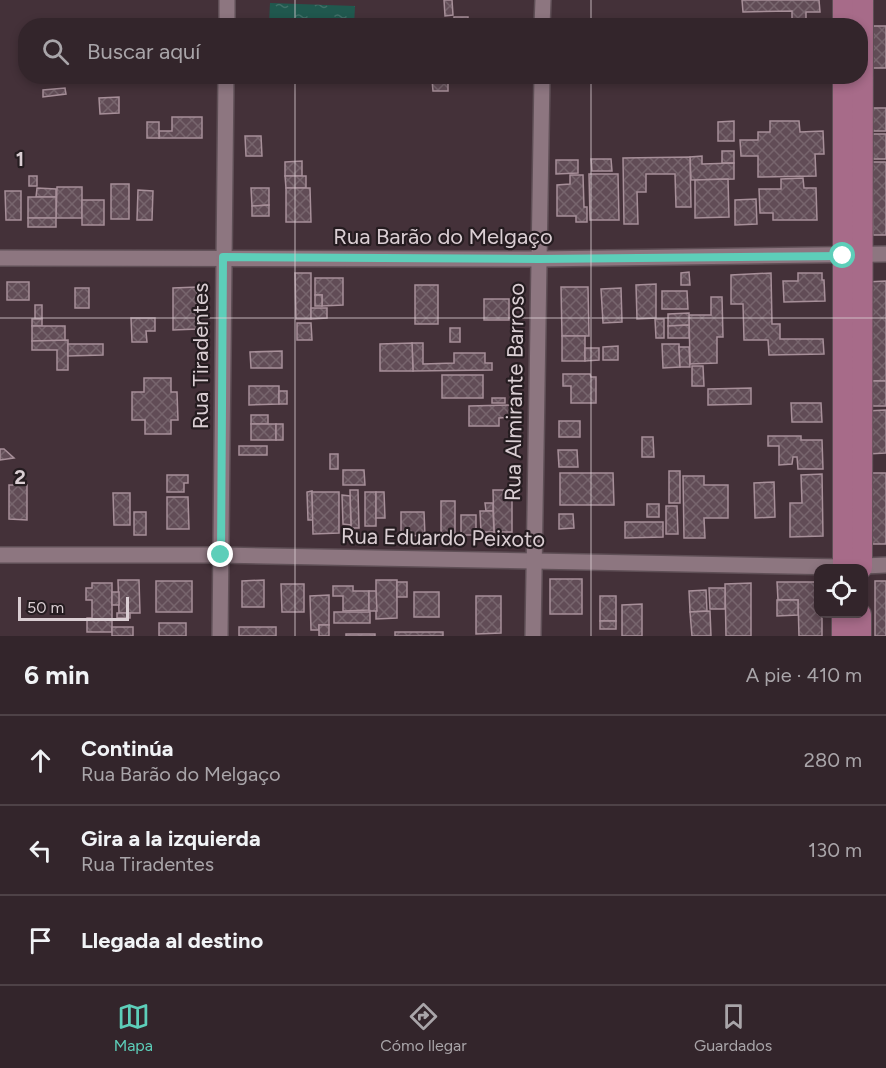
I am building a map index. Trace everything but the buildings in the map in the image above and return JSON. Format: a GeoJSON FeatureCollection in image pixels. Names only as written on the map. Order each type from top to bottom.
{"type":"FeatureCollection","features":[{"type":"Feature","properties":{"kind":"main road"},"geometry":{"type":"LineString","coordinates":[[843,0],[843,18]]}},
{"type":"Feature","properties":{"kind":"main road"},"geometry":{"type":"LineString","coordinates":[[862,18],[863,0]]}},
{"type":"Feature","properties":{"kind":"main road"},"geometry":{"type":"LineString","coordinates":[[843,84],[852,255]]}},
{"type":"Feature","properties":{"kind":"main road"},"geometry":{"type":"LineString","coordinates":[[852,564],[852,255],[859,84]]}},
{"type":"Feature","properties":{"kind":"main road"},"geometry":{"type":"LineString","coordinates":[[842,618],[842,636]]}},
{"type":"Feature","properties":{"kind":"main road"},"geometry":{"type":"LineString","coordinates":[[861,618],[861,636]]}},
{"type":"Feature","properties":{"kind":"street"},"geometry":{"type":"LineString","coordinates":[[227,0],[227,18]]}},
{"type":"Feature","properties":{"kind":"street"},"geometry":{"type":"LineString","coordinates":[[542,18],[543,0]]}},
{"type":"Feature","properties":{"kind":"street","name":"Rua Tiradentes"},"geometry":{"type":"LineString","coordinates":[[220,636],[226,84]]}},
{"type":"Feature","properties":{"kind":"street","name":"Rua Almirante Barroso"},"geometry":{"type":"LineString","coordinates":[[533,636],[542,84]]}},
{"type":"Feature","properties":{"kind":"street","name":"Rua Barão do Melgaço"},"geometry":{"type":"LineString","coordinates":[[0,258],[539,259],[886,254]]}},
{"type":"Feature","properties":{"kind":"street","name":"Rua Eduardo Peixoto"},"geometry":{"type":"LineString","coordinates":[[0,555],[221,555],[814,566]]}},
{"type":"Feature","properties":{"kind":"street","name":"Rua Eduardo Peixoto"},"geometry":{"type":"LineString","coordinates":[[868,566],[886,565]]}},
{"type":"Feature","properties":{"kind":"water"},"geometry":{"type":"Polygon","coordinates":[[[270,3],[355,6],[354,18],[269,18],[270,3]]]}},
{"type":"Feature","properties":{"kind":"route"},"geometry":{"type":"LineString","coordinates":[[221,555],[223,257],[539,259],[843,256]]}}]}
